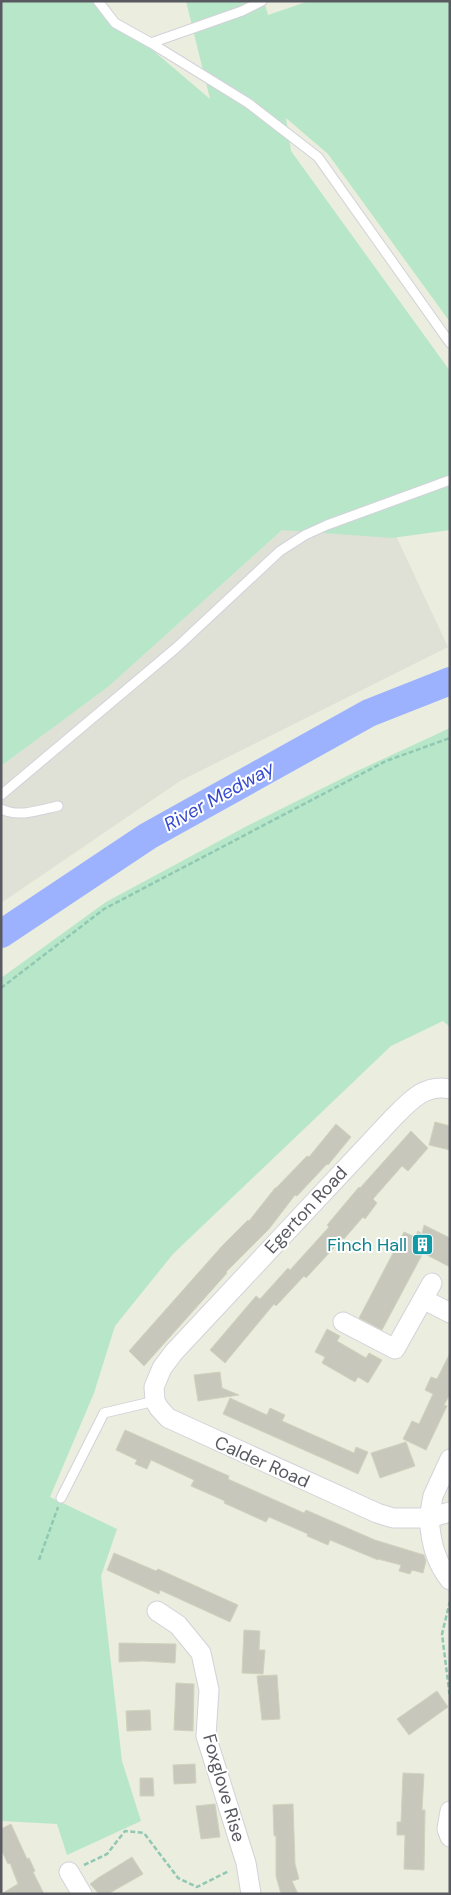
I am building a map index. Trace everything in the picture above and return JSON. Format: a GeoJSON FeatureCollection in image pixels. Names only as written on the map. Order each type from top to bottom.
{"type":"FeatureCollection","features":[{"type":"Feature","properties":{"kind":"street","name":"Egerton Road"},"geometry":{"type":"LineString","coordinates":[[155,1400],[154,1387],[156,1379],[174,1352],[385,1126],[413,1098],[427,1090],[434,1088],[450,1089]]}},
{"type":"Feature","properties":{"kind":"street"},"geometry":{"type":"LineString","coordinates":[[343,1322],[394,1349],[428,1291],[450,1313]]}},
{"type":"Feature","properties":{"kind":"street","name":"Calder Road"},"geometry":{"type":"LineString","coordinates":[[155,1400],[164,1414],[174,1422],[368,1509],[392,1518],[417,1519],[429,1518],[450,1512]]}},
{"type":"Feature","properties":{"kind":"street"},"geometry":{"type":"LineString","coordinates":[[450,1459],[433,1496],[429,1518],[431,1538],[436,1557],[450,1580]]}},
{"type":"Feature","properties":{"kind":"street","name":"Foxglove Rise"},"geometry":{"type":"LineString","coordinates":[[157,1611],[178,1624],[201,1653],[209,1690],[206,1736],[246,1863],[251,1894]]}},
{"type":"Feature","properties":{"kind":"street"},"geometry":{"type":"LineString","coordinates":[[450,1812],[447,1829],[450,1837]]}},
{"type":"Feature","properties":{"kind":"street"},"geometry":{"type":"LineString","coordinates":[[69,1872],[82,1894]]}},
{"type":"Feature","properties":{"kind":"lane"},"geometry":{"type":"LineString","coordinates":[[98,1],[115,23],[248,103],[318,157],[450,343]]}},
{"type":"Feature","properties":{"kind":"lane"},"geometry":{"type":"LineString","coordinates":[[151,43],[242,11],[262,1]]}},
{"type":"Feature","properties":{"kind":"lane"},"geometry":{"type":"LineString","coordinates":[[1,795],[176,648],[280,550],[305,535],[328,525],[450,480]]}},
{"type":"Feature","properties":{"kind":"lane"},"geometry":{"type":"LineString","coordinates":[[1,809],[12,813],[27,813],[58,806]]}},
{"type":"Feature","properties":{"kind":"lane"},"geometry":{"type":"LineString","coordinates":[[61,1498],[104,1413],[155,1400]]}},
{"type":"Feature","properties":{"kind":"path"},"geometry":{"type":"LineString","coordinates":[[1,988],[104,909],[386,761],[450,738]]}},
{"type":"Feature","properties":{"kind":"path"},"geometry":{"type":"LineString","coordinates":[[39,1560],[61,1498]]}},
{"type":"Feature","properties":{"kind":"path"},"geometry":{"type":"LineString","coordinates":[[450,1601],[442,1634],[450,1698]]}},
{"type":"Feature","properties":{"kind":"path"},"geometry":{"type":"LineString","coordinates":[[69,1872],[107,1854],[125,1831],[144,1833],[178,1878],[197,1887],[246,1863]]}},
{"type":"Feature","properties":{"kind":"shaded area"},"geometry":{"type":"Polygon","coordinates":[[[389,521],[448,647],[180,781],[1,903],[1,766],[108,687],[282,530],[389,521]]]}},
{"type":"Feature","properties":{"kind":"green space"},"geometry":{"type":"Polygon","coordinates":[[[1,1],[95,1],[210,99],[186,1],[264,1],[268,15],[309,1],[450,1],[450,322],[328,154],[286,118],[291,151],[450,371],[450,530],[392,538],[282,530],[108,687],[1,766],[1,1]]]}},
{"type":"Feature","properties":{"kind":"green space"},"geometry":{"type":"Polygon","coordinates":[[[450,728],[450,1027],[443,1021],[391,1046],[173,1254],[115,1326],[94,1393],[50,1497],[117,1529],[101,1576],[122,1761],[141,1821],[67,1855],[57,1824],[1,1821],[1,978],[106,902],[247,826],[355,772],[450,728]]]}},
{"type":"Feature","properties":{"kind":"building"},"geometry":{"type":"Polygon","coordinates":[[[435,1122],[450,1126],[450,1150],[429,1145],[435,1122]]]}},
{"type":"Feature","properties":{"kind":"building"},"geometry":{"type":"Polygon","coordinates":[[[336,1124],[351,1137],[328,1165],[297,1196],[295,1195],[269,1229],[226,1272],[144,1366],[129,1351],[222,1246],[249,1221],[275,1188],[307,1156],[309,1157],[336,1124]]]}},
{"type":"Feature","properties":{"kind":"building"},"geometry":{"type":"Polygon","coordinates":[[[411,1131],[428,1148],[408,1171],[402,1166],[373,1199],[377,1203],[365,1219],[363,1217],[306,1278],[304,1276],[276,1306],[274,1304],[225,1363],[210,1350],[256,1296],[260,1299],[288,1268],[290,1270],[329,1227],[327,1225],[359,1187],[411,1131]]]}},
{"type":"Feature","properties":{"kind":"building"},"geometry":{"type":"Polygon","coordinates":[[[424,1225],[450,1238],[450,1267],[423,1253],[382,1330],[359,1318],[404,1232],[415,1237],[418,1231],[422,1234],[424,1225]]]}},
{"type":"Feature","properties":{"kind":"building"},"geometry":{"type":"Polygon","coordinates":[[[327,1329],[340,1336],[337,1341],[366,1358],[369,1353],[382,1360],[368,1383],[358,1377],[355,1382],[322,1363],[325,1357],[315,1352],[327,1329]]]}},
{"type":"Feature","properties":{"kind":"building"},"geometry":{"type":"Polygon","coordinates":[[[450,1353],[450,1394],[444,1405],[447,1406],[426,1450],[403,1439],[412,1421],[419,1424],[433,1394],[425,1390],[431,1377],[437,1379],[450,1353]]]}},
{"type":"Feature","properties":{"kind":"building"},"geometry":{"type":"Polygon","coordinates":[[[220,1372],[222,1388],[239,1395],[198,1401],[194,1375],[220,1372]]]}},
{"type":"Feature","properties":{"kind":"building"},"geometry":{"type":"Polygon","coordinates":[[[230,1398],[267,1415],[270,1408],[285,1415],[282,1421],[354,1453],[356,1447],[368,1452],[358,1474],[223,1414],[230,1398]]]}},
{"type":"Feature","properties":{"kind":"building"},"geometry":{"type":"Polygon","coordinates":[[[125,1430],[229,1476],[228,1479],[304,1513],[306,1510],[375,1540],[424,1555],[426,1561],[423,1573],[412,1570],[410,1574],[399,1571],[401,1565],[378,1560],[330,1540],[328,1545],[269,1517],[266,1522],[191,1486],[194,1480],[151,1460],[147,1469],[135,1464],[137,1460],[116,1450],[125,1430]]]}},
{"type":"Feature","properties":{"kind":"building"},"geometry":{"type":"Polygon","coordinates":[[[406,1442],[415,1466],[380,1478],[371,1453],[406,1442]]]}},
{"type":"Feature","properties":{"kind":"building"},"geometry":{"type":"Polygon","coordinates":[[[114,1553],[156,1571],[158,1569],[238,1605],[230,1622],[160,1590],[159,1594],[107,1570],[114,1553]]]}},
{"type":"Feature","properties":{"kind":"building"},"geometry":{"type":"Polygon","coordinates":[[[244,1630],[260,1631],[259,1650],[265,1650],[263,1674],[242,1673],[244,1630]]]}},
{"type":"Feature","properties":{"kind":"building"},"geometry":{"type":"Polygon","coordinates":[[[119,1643],[176,1644],[175,1663],[119,1662],[119,1643]]]}},
{"type":"Feature","properties":{"kind":"building"},"geometry":{"type":"Polygon","coordinates":[[[277,1675],[280,1719],[262,1720],[257,1676],[277,1675]]]}},
{"type":"Feature","properties":{"kind":"building"},"geometry":{"type":"Polygon","coordinates":[[[176,1683],[194,1684],[193,1731],[174,1730],[176,1683]]]}},
{"type":"Feature","properties":{"kind":"building"},"geometry":{"type":"Polygon","coordinates":[[[437,1691],[448,1707],[409,1735],[397,1719],[437,1691]]]}},
{"type":"Feature","properties":{"kind":"building"},"geometry":{"type":"Polygon","coordinates":[[[150,1710],[151,1730],[127,1731],[126,1711],[150,1710]]]}},
{"type":"Feature","properties":{"kind":"building"},"geometry":{"type":"Polygon","coordinates":[[[195,1764],[196,1783],[174,1784],[173,1765],[195,1764]]]}},
{"type":"Feature","properties":{"kind":"building"},"geometry":{"type":"Polygon","coordinates":[[[403,1773],[424,1774],[422,1810],[425,1810],[424,1870],[404,1869],[405,1835],[397,1835],[397,1822],[401,1822],[403,1773]]]}},
{"type":"Feature","properties":{"kind":"building"},"geometry":{"type":"Polygon","coordinates":[[[140,1778],[153,1778],[154,1796],[140,1796],[140,1778]]]}},
{"type":"Feature","properties":{"kind":"building"},"geometry":{"type":"Polygon","coordinates":[[[215,1804],[220,1837],[201,1839],[196,1806],[215,1804]]]}},
{"type":"Feature","properties":{"kind":"building"},"geometry":{"type":"Polygon","coordinates":[[[293,1804],[295,1864],[299,1879],[292,1881],[298,1894],[281,1894],[276,1876],[276,1836],[274,1836],[273,1805],[293,1804]]]}},
{"type":"Feature","properties":{"kind":"building"},"geometry":{"type":"Polygon","coordinates":[[[11,1824],[27,1859],[29,1858],[35,1871],[33,1872],[44,1894],[1,1894],[18,1884],[10,1863],[8,1864],[1,1849],[1,1829],[11,1824]]]}},
{"type":"Feature","properties":{"kind":"building"},"geometry":{"type":"Polygon","coordinates":[[[132,1857],[143,1874],[108,1894],[99,1894],[90,1884],[98,1878],[132,1857]]]}},
{"type":"Feature","properties":{"kind":"waterway","name":"River Medway"},"geometry":{"type":"LineString","coordinates":[[1,934],[148,836],[369,713],[450,681]]}},
{"type":"Feature","properties":{"kind":"place","name":"Finch Hall"},"geometry":{"type":"Point","coordinates":[423,1245]}}]}
